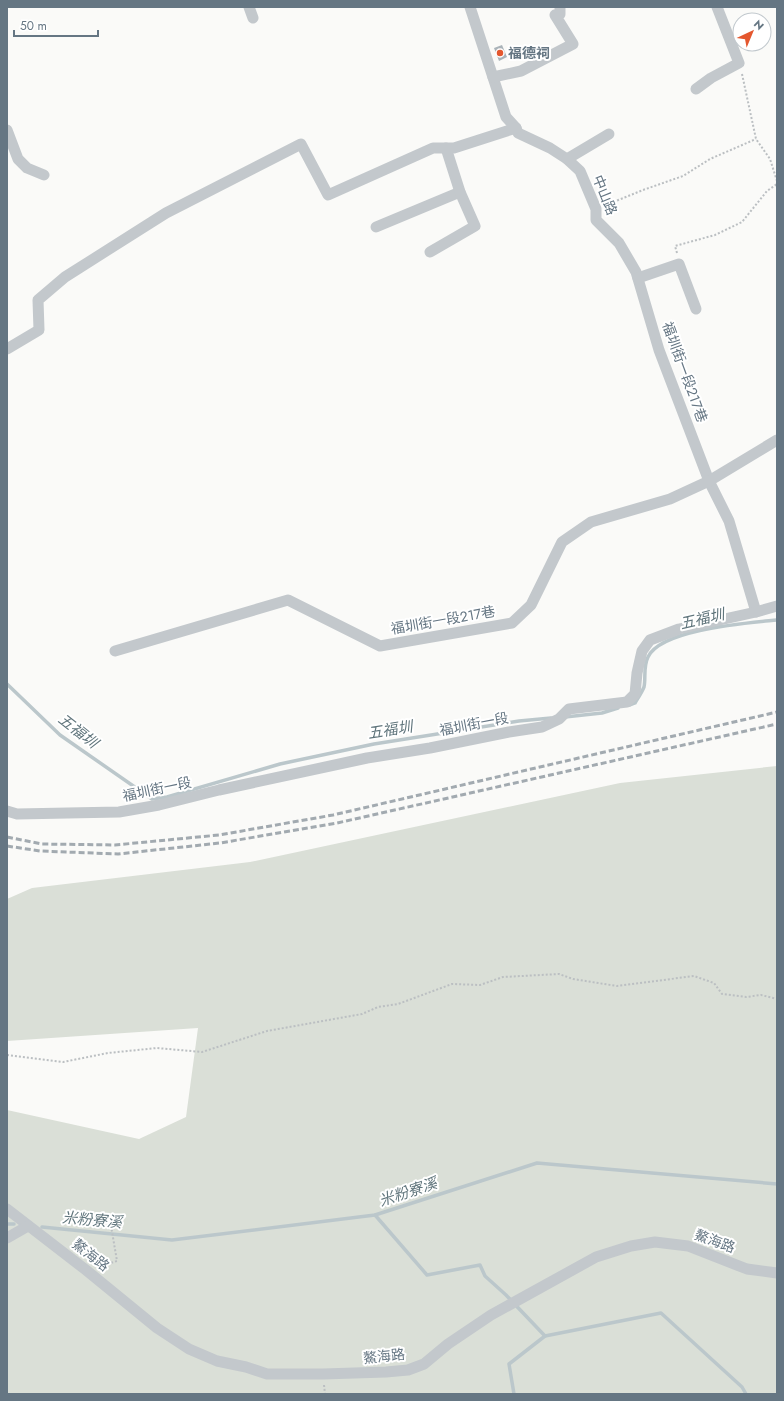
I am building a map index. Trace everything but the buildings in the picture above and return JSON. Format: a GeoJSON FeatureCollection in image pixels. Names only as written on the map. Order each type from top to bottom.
{"type":"FeatureCollection","features":[{"type":"Feature","properties":{"kind":"lane"},"geometry":{"type":"LineString","coordinates":[[249,7],[253,18]]}},
{"type":"Feature","properties":{"kind":"lane","name":"中山路"},"geometry":{"type":"LineString","coordinates":[[470,7],[506,117],[516,128],[518,133],[550,148],[567,159],[580,171],[596,209],[596,220],[619,243],[637,275]]}},
{"type":"Feature","properties":{"kind":"lane"},"geometry":{"type":"LineString","coordinates":[[493,77],[521,71],[573,44],[556,15],[560,14],[560,7]]}},
{"type":"Feature","properties":{"kind":"lane"},"geometry":{"type":"LineString","coordinates":[[696,89],[711,78],[739,63],[717,7]]}},
{"type":"Feature","properties":{"kind":"lane"},"geometry":{"type":"LineString","coordinates":[[7,349],[39,330],[38,300],[65,277],[166,213],[301,144],[328,196],[433,148],[454,148],[516,128]]}},
{"type":"Feature","properties":{"kind":"lane"},"geometry":{"type":"LineString","coordinates":[[7,130],[18,159],[27,168],[44,175]]}},
{"type":"Feature","properties":{"kind":"lane"},"geometry":{"type":"LineString","coordinates":[[567,159],[609,134]]}},
{"type":"Feature","properties":{"kind":"lane"},"geometry":{"type":"LineString","coordinates":[[430,252],[475,226],[460,192],[446,148]]}},
{"type":"Feature","properties":{"kind":"lane"},"geometry":{"type":"LineString","coordinates":[[376,228],[460,192]]}},
{"type":"Feature","properties":{"kind":"lane"},"geometry":{"type":"LineString","coordinates":[[637,275],[679,264],[696,309]]}},
{"type":"Feature","properties":{"kind":"lane","name":"福圳街一段217巷"},"geometry":{"type":"LineString","coordinates":[[637,275],[659,350],[709,480],[729,521],[756,612]]}},
{"type":"Feature","properties":{"kind":"lane","name":"福圳街一段217巷"},"geometry":{"type":"LineString","coordinates":[[115,651],[288,600],[380,646],[512,623],[531,605],[562,542],[591,522],[670,499],[709,480],[777,440]]}},
{"type":"Feature","properties":{"kind":"lane","name":"福圳街一段"},"geometry":{"type":"LineString","coordinates":[[7,811],[17,814],[119,812],[159,805],[227,788],[367,758],[542,727],[560,719],[569,709],[627,702],[635,694],[637,672],[642,651],[650,640],[678,628],[756,612],[777,606]]}},
{"type":"Feature","properties":{"kind":"lane","name":"鰲海路"},"geometry":{"type":"LineString","coordinates":[[7,1209],[86,1270],[157,1328],[189,1349],[217,1360],[267,1374],[339,1374],[408,1370],[424,1364],[448,1344],[491,1315],[596,1257],[631,1246],[655,1242],[688,1246],[747,1269],[777,1273]]}},
{"type":"Feature","properties":{"kind":"lane"},"geometry":{"type":"LineString","coordinates":[[7,1238],[28,1226]]}},
{"type":"Feature","properties":{"kind":"path"},"geometry":{"type":"LineString","coordinates":[[739,63],[756,139],[770,160],[777,181]]}},
{"type":"Feature","properties":{"kind":"path"},"geometry":{"type":"LineString","coordinates":[[596,209],[643,190],[684,176],[710,159],[756,139]]}},
{"type":"Feature","properties":{"kind":"path"},"geometry":{"type":"LineString","coordinates":[[679,264],[675,246],[715,235],[742,222],[767,191],[777,184]]}},
{"type":"Feature","properties":{"kind":"path"},"geometry":{"type":"LineString","coordinates":[[7,1055],[63,1062],[108,1053],[157,1048],[202,1052],[267,1031],[362,1014],[378,1007],[398,1004],[452,984],[480,985],[503,977],[559,974],[573,979],[617,986],[694,976],[714,983],[722,994],[746,997],[761,995],[777,999]]}},
{"type":"Feature","properties":{"kind":"path"},"geometry":{"type":"LineString","coordinates":[[101,1271],[104,1265],[117,1261],[109,1214]]}},
{"type":"Feature","properties":{"kind":"shaded area"},"geometry":{"type":"Polygon","coordinates":[[[777,766],[777,1394],[7,1394],[7,1110],[139,1139],[186,1117],[198,1028],[7,1041],[7,899],[32,888],[250,862],[620,783],[777,766]]]}},
{"type":"Feature","properties":{"kind":"waterway","name":"五福圳"},"geometry":{"type":"LineString","coordinates":[[630,705],[635,703],[644,687],[646,661],[656,647],[670,640],[706,629],[777,620]]}},
{"type":"Feature","properties":{"kind":"waterway","name":"五福圳"},"geometry":{"type":"LineString","coordinates":[[7,684],[60,735],[152,799],[167,797],[280,764],[374,744],[519,721],[551,718]]}},
{"type":"Feature","properties":{"kind":"waterway","name":"五福圳"},"geometry":{"type":"LineString","coordinates":[[565,717],[602,713],[618,708]]}},
{"type":"Feature","properties":{"kind":"waterway","name":"米粉寮溪"},"geometry":{"type":"LineString","coordinates":[[42,1227],[172,1240],[375,1215],[537,1163],[777,1184]]}},
{"type":"Feature","properties":{"kind":"waterway"},"geometry":{"type":"LineString","coordinates":[[375,1215],[427,1275],[480,1265],[485,1276],[506,1295],[545,1336],[661,1313],[742,1387],[746,1394]]}},
{"type":"Feature","properties":{"kind":"waterway","name":"米粉寮溪"},"geometry":{"type":"LineString","coordinates":[[7,1224],[14,1224]]}},
{"type":"Feature","properties":{"kind":"waterway"},"geometry":{"type":"LineString","coordinates":[[514,1394],[509,1364],[545,1336]]}},
{"type":"Feature","properties":{"kind":"railway"},"geometry":{"type":"LineString","coordinates":[[7,837],[42,844],[115,845],[219,835],[333,815],[777,712]]}},
{"type":"Feature","properties":{"kind":"railway"},"geometry":{"type":"LineString","coordinates":[[7,846],[40,851],[118,854],[220,843],[337,823],[777,724]]}},
{"type":"Feature","properties":{"kind":"place","name":"福德祠"},"geometry":{"type":"Point","coordinates":[500,53]}}]}
